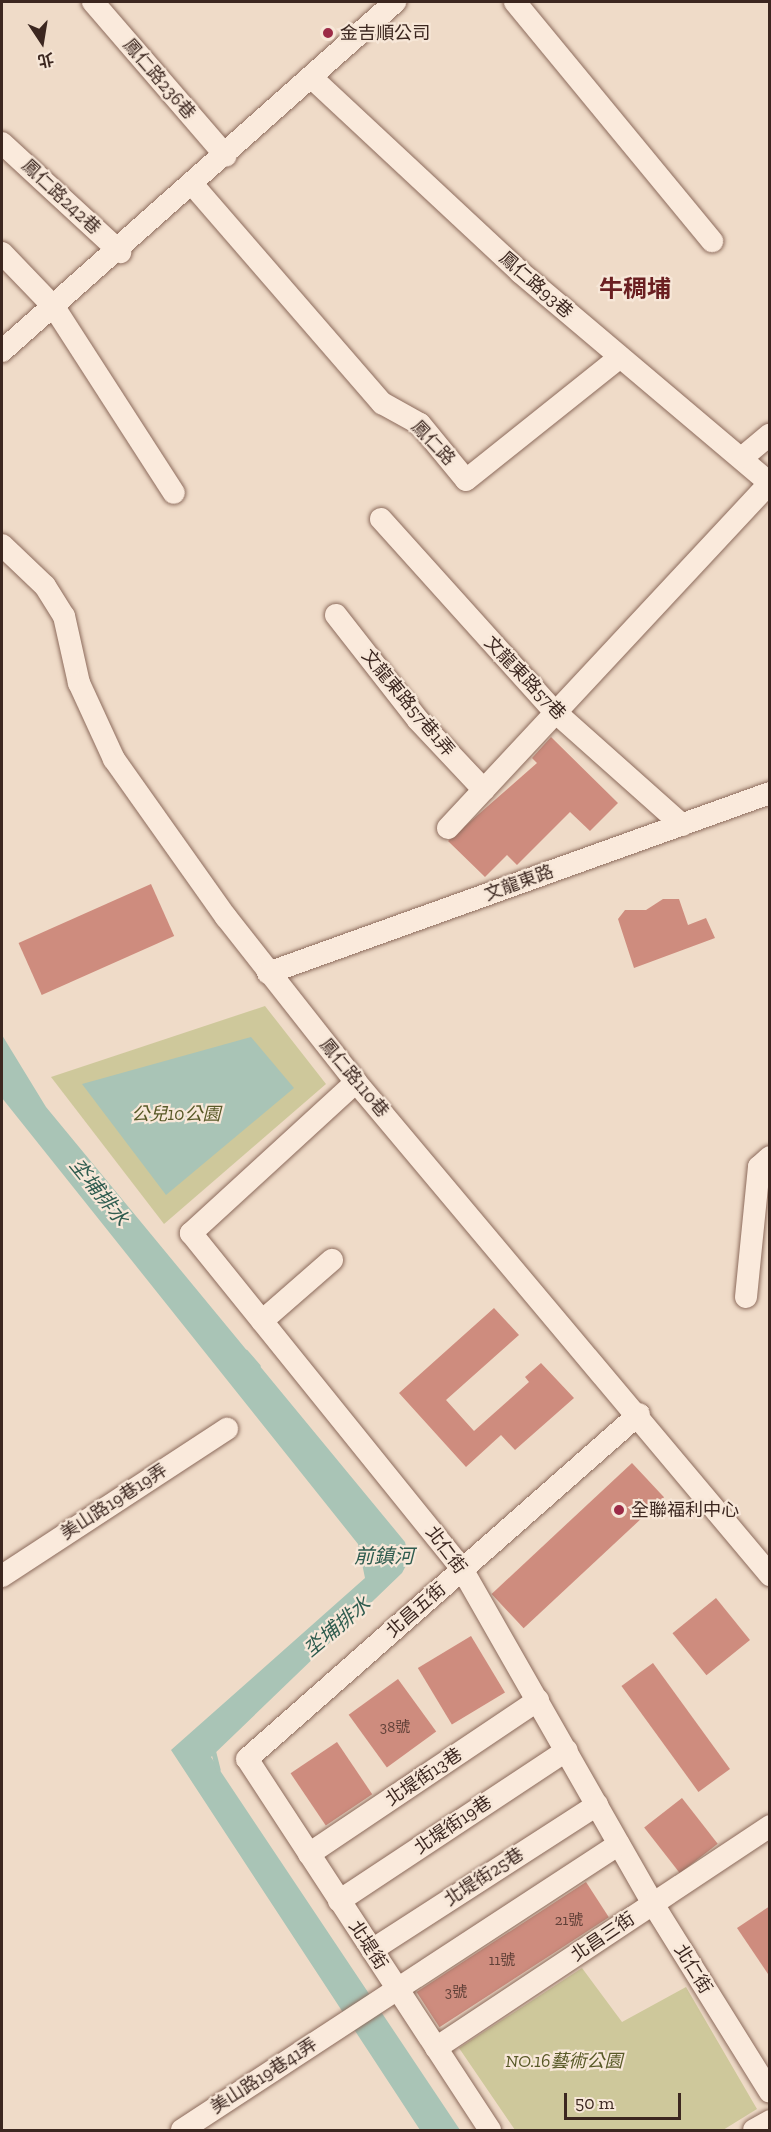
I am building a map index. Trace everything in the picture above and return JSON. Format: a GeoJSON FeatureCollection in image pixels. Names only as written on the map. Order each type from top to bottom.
{"type":"FeatureCollection","features":[{"type":"Feature","properties":{"kind":"street","name":"鳳仁路236巷"},"geometry":{"type":"LineString","coordinates":[[93,2],[226,156]]}},
{"type":"Feature","properties":{"kind":"street"},"geometry":{"type":"LineString","coordinates":[[515,2],[712,241]]}},
{"type":"Feature","properties":{"kind":"street"},"geometry":{"type":"LineString","coordinates":[[2,351],[120,252],[311,78],[383,6]]}},
{"type":"Feature","properties":{"kind":"street","name":"鳳仁路93巷"},"geometry":{"type":"LineString","coordinates":[[311,78],[394,159],[620,357],[743,457],[770,483]]}},
{"type":"Feature","properties":{"kind":"street","name":"鳳仁路242巷"},"geometry":{"type":"LineString","coordinates":[[2,143],[120,252]]}},
{"type":"Feature","properties":{"kind":"street","name":"鳳仁路"},"geometry":{"type":"LineString","coordinates":[[193,185],[382,403],[420,424],[466,480],[620,357]]}},
{"type":"Feature","properties":{"kind":"street"},"geometry":{"type":"LineString","coordinates":[[2,253],[54,307],[174,493]]}},
{"type":"Feature","properties":{"kind":"street"},"geometry":{"type":"LineString","coordinates":[[743,457],[770,434]]}},
{"type":"Feature","properties":{"kind":"street"},"geometry":{"type":"LineString","coordinates":[[448,828],[554,710],[770,483]]}},
{"type":"Feature","properties":{"kind":"street","name":"文龍東路57巷"},"geometry":{"type":"LineString","coordinates":[[381,519],[554,710],[682,825]]}},
{"type":"Feature","properties":{"kind":"street","name":"鳳仁路110巷"},"geometry":{"type":"LineString","coordinates":[[2,545],[45,586],[64,616],[79,683],[114,759],[268,973],[356,1082],[639,1414],[770,1575]]}},
{"type":"Feature","properties":{"kind":"street","name":"文龍東路57巷1弄"},"geometry":{"type":"LineString","coordinates":[[336,615],[418,720],[484,790]]}},
{"type":"Feature","properties":{"kind":"street","name":"文龍東路"},"geometry":{"type":"LineString","coordinates":[[268,973],[770,793]]}},
{"type":"Feature","properties":{"kind":"street","name":"北仁街"},"geometry":{"type":"LineString","coordinates":[[356,1082],[191,1233],[462,1569],[653,1904],[770,2092]]}},
{"type":"Feature","properties":{"kind":"street"},"geometry":{"type":"LineString","coordinates":[[746,1297],[759,1167],[770,1157]]}},
{"type":"Feature","properties":{"kind":"street"},"geometry":{"type":"LineString","coordinates":[[262,1321],[332,1260]]}},
{"type":"Feature","properties":{"kind":"street","name":"北昌五街"},"geometry":{"type":"LineString","coordinates":[[247,1759],[639,1414]]}},
{"type":"Feature","properties":{"kind":"street","name":"美山路19巷19弄"},"geometry":{"type":"LineString","coordinates":[[2,1576],[228,1429]]}},
{"type":"Feature","properties":{"kind":"street","name":"北堤街13巷"},"geometry":{"type":"LineString","coordinates":[[309,1854],[538,1700]]}},
{"type":"Feature","properties":{"kind":"street","name":"北堤街19巷"},"geometry":{"type":"LineString","coordinates":[[339,1901],[567,1750]]}},
{"type":"Feature","properties":{"kind":"street","name":"北堤街"},"geometry":{"type":"LineString","coordinates":[[247,1759],[372,1950],[391,1991],[436,2049],[490,2130]]}},
{"type":"Feature","properties":{"kind":"street","name":"北堤街25巷"},"geometry":{"type":"LineString","coordinates":[[372,1950],[597,1804]]}},
{"type":"Feature","properties":{"kind":"street","name":"北昌三街"},"geometry":{"type":"LineString","coordinates":[[436,2049],[770,1826]]}},
{"type":"Feature","properties":{"kind":"street","name":"美山路19巷41弄"},"geometry":{"type":"LineString","coordinates":[[182,2130],[391,1991],[619,1844]]}},
{"type":"Feature","properties":{"kind":"street"},"geometry":{"type":"LineString","coordinates":[[754,2130],[770,2121]]}},
{"type":"Feature","properties":{"kind":"green space","name":"公兒10公園"},"geometry":{"type":"Polygon","coordinates":[[[265,1006],[326,1084],[164,1224],[51,1077],[265,1006]]]}},
{"type":"Feature","properties":{"kind":"green space","name":"NO.16藝術公園"},"geometry":{"type":"Polygon","coordinates":[[[582,1968],[622,2022],[686,1987],[757,2109],[723,2130],[515,2130],[459,2048],[582,1968]]]}},
{"type":"Feature","properties":{"kind":"water","name":"前鎮河"},"geometry":{"type":"Polygon","coordinates":[[[2,1035],[46,1107],[405,1542],[409,1560],[402,1573],[211,1757],[460,2130],[420,2130],[171,1750],[365,1578],[358,1544],[2,1098],[2,1035]]]}},
{"type":"Feature","properties":{"kind":"water"},"geometry":{"type":"Polygon","coordinates":[[[251,1037],[294,1088],[166,1195],[82,1084],[251,1037]]]}},
{"type":"Feature","properties":{"kind":"building"},"geometry":{"type":"Polygon","coordinates":[[[551,737],[618,803],[590,831],[570,812],[517,865],[507,855],[485,877],[448,841],[537,763],[532,758],[551,737]]]}},
{"type":"Feature","properties":{"kind":"building"},"geometry":{"type":"Polygon","coordinates":[[[151,884],[174,936],[42,995],[19,943],[151,884]]]}},
{"type":"Feature","properties":{"kind":"building"},"geometry":{"type":"Polygon","coordinates":[[[663,899],[679,899],[688,925],[706,918],[715,938],[634,968],[618,919],[625,910],[646,910],[663,899]]]}},
{"type":"Feature","properties":{"kind":"building"},"geometry":{"type":"Polygon","coordinates":[[[494,1308],[519,1335],[446,1400],[474,1431],[529,1382],[525,1377],[541,1363],[574,1398],[515,1450],[501,1435],[466,1467],[399,1393],[494,1308]]]}},
{"type":"Feature","properties":{"kind":"building"},"geometry":{"type":"Polygon","coordinates":[[[632,1463],[664,1497],[524,1628],[492,1594],[632,1463]]]}},
{"type":"Feature","properties":{"kind":"building"},"geometry":{"type":"Polygon","coordinates":[[[716,1598],[750,1640],[706,1675],[672,1633],[716,1598]]]}},
{"type":"Feature","properties":{"kind":"building"},"geometry":{"type":"Polygon","coordinates":[[[471,1636],[505,1693],[452,1725],[418,1668],[471,1636]]]}},
{"type":"Feature","properties":{"kind":"building"},"geometry":{"type":"Polygon","coordinates":[[[653,1663],[730,1769],[698,1792],[621,1686],[653,1663]]]}},
{"type":"Feature","properties":{"kind":"building"},"geometry":{"type":"Polygon","coordinates":[[[398,1679],[436,1732],[387,1767],[349,1715],[398,1679]]]}},
{"type":"Feature","properties":{"kind":"building"},"geometry":{"type":"Polygon","coordinates":[[[337,1742],[372,1794],[326,1826],[291,1773],[337,1742]]]}},
{"type":"Feature","properties":{"kind":"building"},"geometry":{"type":"Polygon","coordinates":[[[682,1798],[718,1844],[680,1873],[644,1828],[682,1798]]]}},
{"type":"Feature","properties":{"kind":"building"},"geometry":{"type":"Polygon","coordinates":[[[586,1882],[609,1917],[439,2027],[417,1992],[586,1882]]]}},
{"type":"Feature","properties":{"kind":"building"},"geometry":{"type":"Polygon","coordinates":[[[770,1906],[770,1977],[737,1928],[770,1906]]]}},
{"type":"Feature","properties":{"kind":"waterway","name":"坔埔排水"},"geometry":{"type":"LineString","coordinates":[[246,1352],[258,1366]]}},
{"type":"Feature","properties":{"kind":"waterway","name":"坔埔排水"},"geometry":{"type":"LineString","coordinates":[[213,1749],[218,1769]]}},
{"type":"Feature","properties":{"kind":"place","name":"金吉順公司"},"geometry":{"type":"Point","coordinates":[328,33]}},
{"type":"Feature","properties":{"kind":"place","name":"全聯福利中心"},"geometry":{"type":"Point","coordinates":[619,1510]}},
{"type":"Feature","properties":{"kind":"district","name":"牛稠埔"},"geometry":{"type":"Point","coordinates":[635,289]}}]}
